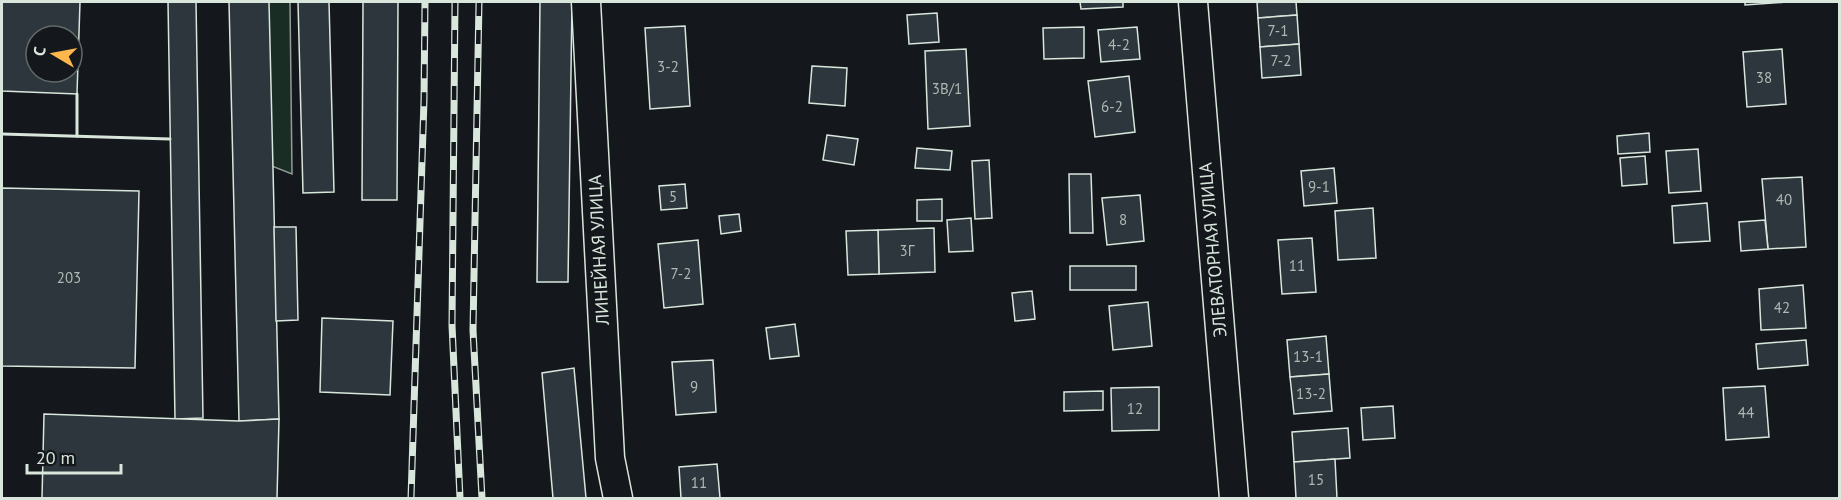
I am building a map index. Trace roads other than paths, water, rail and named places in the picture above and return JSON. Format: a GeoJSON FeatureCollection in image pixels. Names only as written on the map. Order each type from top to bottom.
{"type":"FeatureCollection","features":[{"type":"Feature","properties":{"kind":"street","name":"ЛИНЕЙНАЯ УЛИЦА"},"geometry":{"type":"LineString","coordinates":[[586,2],[610,458],[618,498]]}},
{"type":"Feature","properties":{"kind":"street","name":"ЭЛЕВАТОРНАЯ УЛИЦА"},"geometry":{"type":"LineString","coordinates":[[1193,2],[1234,498]]}},
{"type":"Feature","properties":{"kind":"railway"},"geometry":{"type":"LineString","coordinates":[[411,498],[425,2]]}},
{"type":"Feature","properties":{"kind":"railway"},"geometry":{"type":"LineString","coordinates":[[455,2],[452,325],[460,498]]}},
{"type":"Feature","properties":{"kind":"railway"},"geometry":{"type":"LineString","coordinates":[[479,2],[473,330],[482,498]]}}]}
